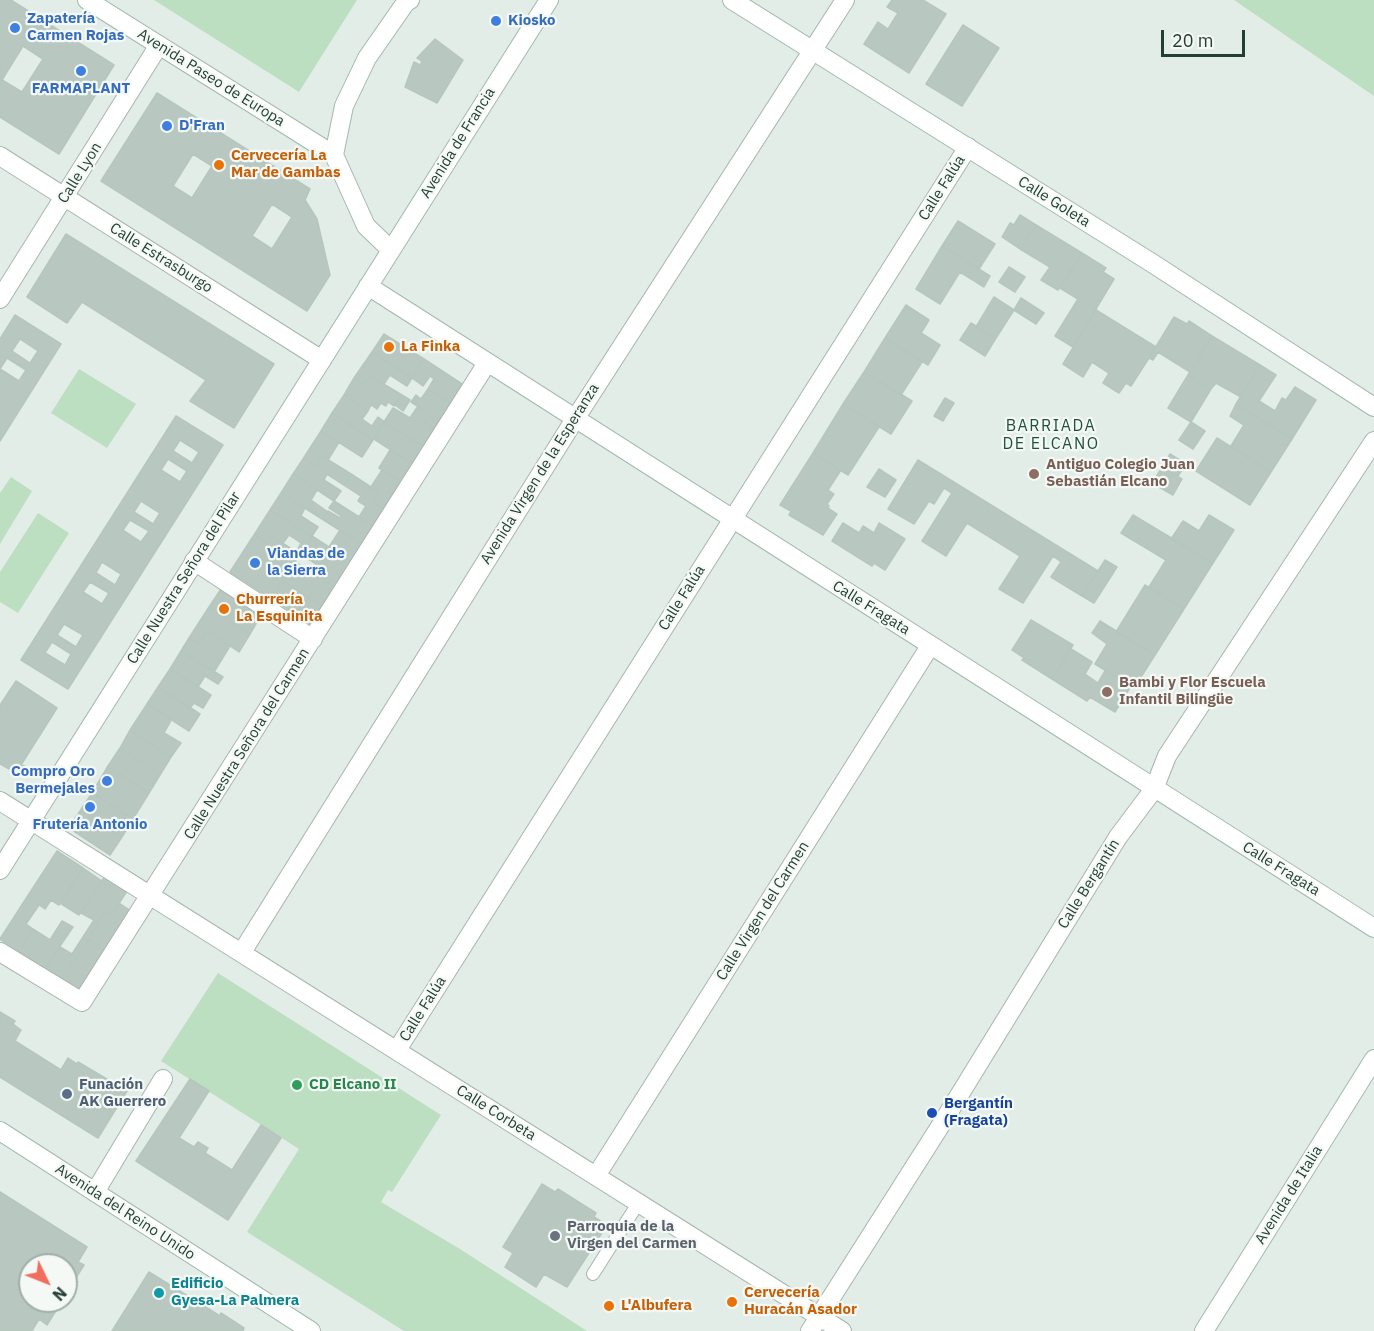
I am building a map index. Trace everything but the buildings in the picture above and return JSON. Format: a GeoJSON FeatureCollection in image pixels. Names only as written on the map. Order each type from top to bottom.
{"type":"FeatureCollection","features":[{"type":"Feature","properties":{"kind":"street","name":"Avenida Paseo de Europa"},"geometry":{"type":"LineString","coordinates":[[87,0],[334,155]]}},
{"type":"Feature","properties":{"kind":"street"},"geometry":{"type":"LineString","coordinates":[[391,250],[366,226],[334,155],[344,106],[367,58],[410,0]]}},
{"type":"Feature","properties":{"kind":"street","name":"Avenida de Francia"},"geometry":{"type":"LineString","coordinates":[[368,286],[549,0]]}},
{"type":"Feature","properties":{"kind":"street","name":"Calle Goleta"},"geometry":{"type":"LineString","coordinates":[[732,0],[1161,269],[1374,407]]}},
{"type":"Feature","properties":{"kind":"street","name":"Avenida Virgen de la Esperanza"},"geometry":{"type":"LineString","coordinates":[[242,952],[575,419],[845,0]]}},
{"type":"Feature","properties":{"kind":"street","name":"Calle Lyon"},"geometry":{"type":"LineString","coordinates":[[0,299],[159,45]]}},
{"type":"Feature","properties":{"kind":"street","name":"Calle Falúa"},"geometry":{"type":"LineString","coordinates":[[397,1050],[732,519],[847,342],[968,147]]}},
{"type":"Feature","properties":{"kind":"street","name":"Calle Estrasburgo"},"geometry":{"type":"LineString","coordinates":[[0,156],[322,360]]}},
{"type":"Feature","properties":{"kind":"street","name":"Calle Fragata"},"geometry":{"type":"LineString","coordinates":[[368,286],[1374,928]]}},
{"type":"Feature","properties":{"kind":"street","name":"Calle Nuestra Señora del Pilar"},"geometry":{"type":"LineString","coordinates":[[0,870],[368,286]]}},
{"type":"Feature","properties":{"kind":"street","name":"Calle Nuestra Señora del Carmen"},"geometry":{"type":"LineString","coordinates":[[0,952],[82,1002],[487,363]]}},
{"type":"Feature","properties":{"kind":"street","name":"Calle Bergantín"},"geometry":{"type":"LineString","coordinates":[[815,1324],[1118,837],[1154,789],[1167,756],[1374,441]]}},
{"type":"Feature","properties":{"kind":"street"},"geometry":{"type":"LineString","coordinates":[[195,561],[313,639]]}},
{"type":"Feature","properties":{"kind":"street","name":"Calle Virgen del Carmen"},"geometry":{"type":"LineString","coordinates":[[596,1176],[930,646]]}},
{"type":"Feature","properties":{"kind":"street","name":"Calle Corbeta"},"geometry":{"type":"LineString","coordinates":[[0,801],[639,1202],[815,1324],[842,1331]]}},
{"type":"Feature","properties":{"kind":"street","name":"Avenida de Italia"},"geometry":{"type":"LineString","coordinates":[[1204,1331],[1374,1059]]}},
{"type":"Feature","properties":{"kind":"street"},"geometry":{"type":"LineString","coordinates":[[95,1192],[163,1078]]}},
{"type":"Feature","properties":{"kind":"street","name":"Avenida del Reino Unido"},"geometry":{"type":"LineString","coordinates":[[0,1131],[311,1331]]}},
{"type":"Feature","properties":{"kind":"lane"},"geometry":{"type":"LineString","coordinates":[[593,1274],[639,1202]]}},
{"type":"Feature","properties":{"kind":"green space"},"geometry":{"type":"Polygon","coordinates":[[[154,0],[357,0],[299,92],[154,0]]]}},
{"type":"Feature","properties":{"kind":"green space"},"geometry":{"type":"Polygon","coordinates":[[[1234,0],[1374,0],[1374,96],[1234,0]]]}},
{"type":"Feature","properties":{"kind":"green space"},"geometry":{"type":"Polygon","coordinates":[[[79,369],[136,404],[107,448],[51,413],[79,369]]]}},
{"type":"Feature","properties":{"kind":"green space"},"geometry":{"type":"Polygon","coordinates":[[[11,477],[32,491],[0,544],[0,493],[11,477]]]}},
{"type":"Feature","properties":{"kind":"green space"},"geometry":{"type":"Polygon","coordinates":[[[38,513],[69,533],[18,613],[0,602],[0,572],[38,513]]]}},
{"type":"Feature","properties":{"kind":"green space"},"geometry":{"type":"Polygon","coordinates":[[[218,973],[441,1115],[392,1192],[388,1190],[381,1202],[460,1249],[587,1331],[404,1331],[247,1232],[299,1149],[161,1061],[218,973]]]}},
{"type":"Feature","properties":{"kind":"place","name":"Kiosko"},"geometry":{"type":"Point","coordinates":[496,21]}},
{"type":"Feature","properties":{"kind":"place","name":"Zapatería Carmen Rojas"},"geometry":{"type":"Point","coordinates":[15,28]}},
{"type":"Feature","properties":{"kind":"place","name":"FARMAPLANT"},"geometry":{"type":"Point","coordinates":[81,71]}},
{"type":"Feature","properties":{"kind":"place","name":"D'Fran"},"geometry":{"type":"Point","coordinates":[167,126]}},
{"type":"Feature","properties":{"kind":"place","name":"Cervecería La Mar de Gambas"},"geometry":{"type":"Point","coordinates":[219,165]}},
{"type":"Feature","properties":{"kind":"place","name":"La Finka"},"geometry":{"type":"Point","coordinates":[389,347]}},
{"type":"Feature","properties":{"kind":"place","name":"Antiguo Colegio Juan Sebastián Elcano"},"geometry":{"type":"Point","coordinates":[1034,474]}},
{"type":"Feature","properties":{"kind":"place","name":"Viandas de la Sierra"},"geometry":{"type":"Point","coordinates":[255,563]}},
{"type":"Feature","properties":{"kind":"place","name":"Churrería La Esquinita"},"geometry":{"type":"Point","coordinates":[224,609]}},
{"type":"Feature","properties":{"kind":"place","name":"Bambi y Flor Escuela Infantil Bilingüe"},"geometry":{"type":"Point","coordinates":[1107,692]}},
{"type":"Feature","properties":{"kind":"place","name":"Compro Oro Bermejales"},"geometry":{"type":"Point","coordinates":[107,781]}},
{"type":"Feature","properties":{"kind":"place","name":"Frutería Antonio"},"geometry":{"type":"Point","coordinates":[90,807]}},
{"type":"Feature","properties":{"kind":"place","name":"CD Elcano II"},"geometry":{"type":"Point","coordinates":[297,1085]}},
{"type":"Feature","properties":{"kind":"place","name":"Funación AK Guerrero"},"geometry":{"type":"Point","coordinates":[67,1094]}},
{"type":"Feature","properties":{"kind":"place","name":"Bergantín (Fragata)"},"geometry":{"type":"Point","coordinates":[932,1113]}},
{"type":"Feature","properties":{"kind":"place","name":"Parroquia de la Virgen del Carmen"},"geometry":{"type":"Point","coordinates":[555,1236]}},
{"type":"Feature","properties":{"kind":"place","name":"Edificio Gyesa-La Palmera"},"geometry":{"type":"Point","coordinates":[159,1293]}},
{"type":"Feature","properties":{"kind":"place","name":"Cervecería Huracán Asador"},"geometry":{"type":"Point","coordinates":[732,1302]}},
{"type":"Feature","properties":{"kind":"place","name":"L'Albufera"},"geometry":{"type":"Point","coordinates":[609,1306]}},
{"type":"Feature","properties":{"kind":"district","name":"BARRIADA DE ELCANO"},"geometry":{"type":"Point","coordinates":[1051,435]}}]}
